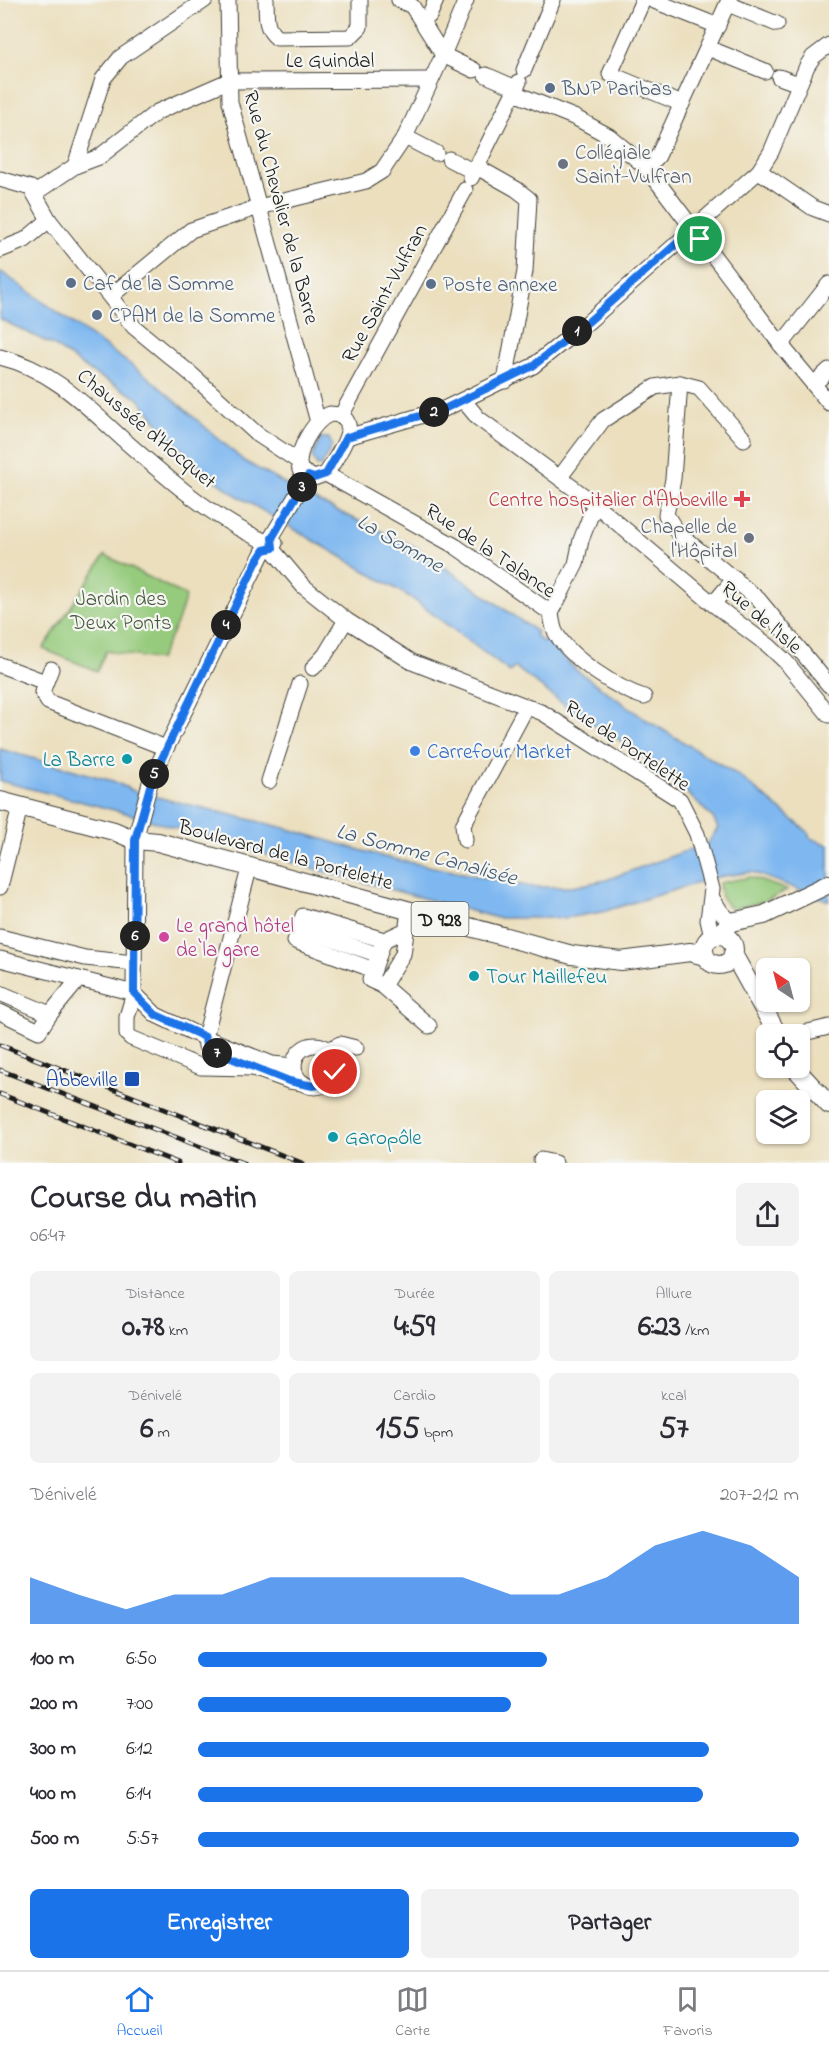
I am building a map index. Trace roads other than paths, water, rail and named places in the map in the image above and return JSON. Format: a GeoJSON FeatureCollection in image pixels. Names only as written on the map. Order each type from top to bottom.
{"type":"FeatureCollection","features":[{"type":"Feature","properties":{"kind":"main road","name":"D 928"},"geometry":{"type":"LineString","coordinates":[[0,801],[114,831],[138,833]]}},
{"type":"Feature","properties":{"kind":"main road","name":"Boulevard de la Portelette"},"geometry":{"type":"LineString","coordinates":[[138,833],[158,842],[249,869],[578,956],[621,962],[718,947]]}},
{"type":"Feature","properties":{"kind":"main road"},"geometry":{"type":"LineString","coordinates":[[718,947],[731,922],[755,918],[829,884]]}},
{"type":"Feature","properties":{"kind":"main road"},"geometry":{"type":"LineString","coordinates":[[718,947],[755,918]]}},
{"type":"Feature","properties":{"kind":"main road"},"geometry":{"type":"LineString","coordinates":[[718,947],[762,1024]]}},
{"type":"Feature","properties":{"kind":"main road"},"geometry":{"type":"LineString","coordinates":[[718,947],[770,1024]]}},
{"type":"Feature","properties":{"kind":"main road"},"geometry":{"type":"LineString","coordinates":[[804,1078],[829,1105]]}},
{"type":"Feature","properties":{"kind":"street"},"geometry":{"type":"LineString","coordinates":[[75,166],[103,79],[121,57],[205,0]]}},
{"type":"Feature","properties":{"kind":"street","name":"Rue du Chevalier de la Barre"},"geometry":{"type":"LineString","coordinates":[[228,0],[230,102],[318,422]]}},
{"type":"Feature","properties":{"kind":"street"},"geometry":{"type":"LineString","coordinates":[[266,0],[269,32],[277,38],[350,37],[360,27],[360,0]]}},
{"type":"Feature","properties":{"kind":"street"},"geometry":{"type":"LineString","coordinates":[[399,0],[412,6],[443,55],[480,73],[518,83],[609,136],[647,168],[781,345],[829,403]]}},
{"type":"Feature","properties":{"kind":"street"},"geometry":{"type":"LineString","coordinates":[[422,19],[429,16],[436,0]]}},
{"type":"Feature","properties":{"kind":"street"},"geometry":{"type":"LineString","coordinates":[[111,296],[191,230],[259,207],[366,181],[382,171],[405,137],[466,0]]}},
{"type":"Feature","properties":{"kind":"street","name":"Rue Saint-Vulfran"},"geometry":{"type":"LineString","coordinates":[[340,416],[472,177],[518,83],[553,0]]}},
{"type":"Feature","properties":{"kind":"street"},"geometry":{"type":"LineString","coordinates":[[643,0],[610,74],[682,104]]}},
{"type":"Feature","properties":{"kind":"street"},"geometry":{"type":"LineString","coordinates":[[652,0],[718,26]]}},
{"type":"Feature","properties":{"kind":"street"},"geometry":{"type":"LineString","coordinates":[[647,168],[658,156],[728,2],[777,24]]}},
{"type":"Feature","properties":{"kind":"street"},"geometry":{"type":"LineString","coordinates":[[347,437],[464,401],[533,366],[578,330],[759,171],[771,152],[799,84],[813,57],[829,45]]}},
{"type":"Feature","properties":{"kind":"street"},"geometry":{"type":"LineString","coordinates":[[708,48],[799,84]]}},
{"type":"Feature","properties":{"kind":"street","name":"Le Guindal"},"geometry":{"type":"LineString","coordinates":[[228,81],[431,80]]}},
{"type":"Feature","properties":{"kind":"street"},"geometry":{"type":"LineString","coordinates":[[35,193],[75,166],[99,157],[157,112],[228,81]]}},
{"type":"Feature","properties":{"kind":"street"},"geometry":{"type":"LineString","coordinates":[[405,137],[442,156],[472,177],[516,189],[529,200],[525,271],[505,381]]}},
{"type":"Feature","properties":{"kind":"street"},"geometry":{"type":"LineString","coordinates":[[759,171],[813,208],[829,214]]}},
{"type":"Feature","properties":{"kind":"street"},"geometry":{"type":"LineString","coordinates":[[0,179],[21,184],[35,193],[49,220],[134,327],[191,374],[226,409],[257,434],[298,461]]}},
{"type":"Feature","properties":{"kind":"street"},"geometry":{"type":"LineString","coordinates":[[0,250],[25,240],[49,220]]}},
{"type":"Feature","properties":{"kind":"street"},"geometry":{"type":"LineString","coordinates":[[781,345],[829,284]]}},
{"type":"Feature","properties":{"kind":"street","name":"Chaussée d'Hocquet"},"geometry":{"type":"LineString","coordinates":[[0,357],[26,364],[55,380],[182,489],[269,541],[303,586],[346,620]]}},
{"type":"Feature","properties":{"kind":"street"},"geometry":{"type":"LineString","coordinates":[[814,384],[829,370]]}},
{"type":"Feature","properties":{"kind":"street"},"geometry":{"type":"LineString","coordinates":[[681,382],[673,479],[666,515],[678,533],[758,599],[829,685]]}},
{"type":"Feature","properties":{"kind":"street"},"geometry":{"type":"LineString","coordinates":[[560,477],[603,420],[655,387],[681,382],[699,388],[744,439]]}},
{"type":"Feature","properties":{"kind":"street","name":"Rue de l'Isle"},"geometry":{"type":"LineString","coordinates":[[464,401],[478,418],[595,504],[786,662],[829,715]]}},
{"type":"Feature","properties":{"kind":"street"},"geometry":{"type":"LineString","coordinates":[[253,1068],[201,1067],[130,1038],[127,1034],[127,1017],[134,993],[138,833],[152,779],[269,541],[304,482],[326,474],[347,437],[349,429],[340,416],[330,414],[318,422],[298,461],[304,482]]}},
{"type":"Feature","properties":{"kind":"street","name":"Rue de la Talance"},"geometry":{"type":"LineString","coordinates":[[326,474],[455,546],[551,613],[556,634],[587,665],[627,691],[644,697]]}},
{"type":"Feature","properties":{"kind":"street"},"geometry":{"type":"LineString","coordinates":[[551,613],[576,564],[581,540],[595,504]]}},
{"type":"Feature","properties":{"kind":"street"},"geometry":{"type":"LineString","coordinates":[[712,603],[735,578]]}},
{"type":"Feature","properties":{"kind":"street"},"geometry":{"type":"LineString","coordinates":[[313,668],[326,655],[346,620]]}},
{"type":"Feature","properties":{"kind":"street","name":"Rue de Portelette"},"geometry":{"type":"LineString","coordinates":[[346,620],[412,662],[495,692],[572,730],[680,800],[697,834],[712,893],[721,912],[731,922]]}},
{"type":"Feature","properties":{"kind":"street"},"geometry":{"type":"LineString","coordinates":[[0,665],[48,676],[42,692],[48,702],[166,748]]}},
{"type":"Feature","properties":{"kind":"street"},"geometry":{"type":"LineString","coordinates":[[269,781],[300,684]]}},
{"type":"Feature","properties":{"kind":"street"},"geometry":{"type":"LineString","coordinates":[[465,840],[463,825],[527,706]]}},
{"type":"Feature","properties":{"kind":"street"},"geometry":{"type":"LineString","coordinates":[[0,887],[20,807]]}},
{"type":"Feature","properties":{"kind":"street"},"geometry":{"type":"LineString","coordinates":[[205,1043],[249,869]]}},
{"type":"Feature","properties":{"kind":"street","name":"Rue de Portelette"},"geometry":{"type":"LineString","coordinates":[[712,893],[708,920],[718,947]]}},
{"type":"Feature","properties":{"kind":"street"},"geometry":{"type":"LineString","coordinates":[[383,986],[403,954],[404,932],[409,911]]}},
{"type":"Feature","properties":{"kind":"street"},"geometry":{"type":"LineString","coordinates":[[374,970],[295,941],[303,916],[382,948]]}},
{"type":"Feature","properties":{"kind":"street"},"geometry":{"type":"LineString","coordinates":[[404,932],[382,948],[369,980],[383,986],[429,1026]]}},
{"type":"Feature","properties":{"kind":"street"},"geometry":{"type":"LineString","coordinates":[[0,937],[85,958],[134,963]]}},
{"type":"Feature","properties":{"kind":"street"},"geometry":{"type":"LineString","coordinates":[[0,959],[134,993],[156,1015],[205,1043],[253,1068],[289,1081],[318,1086],[333,1077],[336,1064],[328,1050],[317,1045],[306,1047],[298,1053],[294,1065],[303,1083]]}},
{"type":"Feature","properties":{"kind":"street"},"geometry":{"type":"LineString","coordinates":[[0,1012],[39,1031],[79,979]]}},
{"type":"Feature","properties":{"kind":"street"},"geometry":{"type":"LineString","coordinates":[[0,993],[50,1014]]}},
{"type":"Feature","properties":{"kind":"street"},"geometry":{"type":"LineString","coordinates":[[810,1031],[829,1027]]}},
{"type":"Feature","properties":{"kind":"street"},"geometry":{"type":"LineString","coordinates":[[205,1043],[272,1064],[294,1065]]}},
{"type":"Feature","properties":{"kind":"street"},"geometry":{"type":"LineString","coordinates":[[328,1050],[340,1044],[356,1048]]}},
{"type":"Feature","properties":{"kind":"water","name":"La Somme"},"geometry":{"type":"Polygon","coordinates":[[[0,271],[148,377],[244,461],[310,498],[417,548],[537,632],[535,635],[543,642],[546,640],[575,669],[645,719],[738,775],[808,832],[810,838],[829,845],[829,901],[752,872],[717,877],[602,912],[565,918],[497,918],[322,871],[122,812],[0,781],[0,749],[113,781],[136,792],[285,828],[384,857],[531,887],[572,887],[606,880],[708,843],[718,828],[713,818],[664,771],[628,745],[580,717],[515,667],[510,672],[410,597],[234,494],[205,472],[169,436],[138,398],[93,373],[53,345],[0,319],[0,271]]]}},
{"type":"Feature","properties":{"kind":"water"},"geometry":{"type":"Polygon","coordinates":[[[321,438],[329,438],[332,445],[322,465],[317,466],[312,457],[321,438]]]}},
{"type":"Feature","properties":{"kind":"railway"},"geometry":{"type":"LineString","coordinates":[[0,1045],[302,1163]]}},
{"type":"Feature","properties":{"kind":"railway"},"geometry":{"type":"LineString","coordinates":[[0,1070],[243,1163]]}},
{"type":"Feature","properties":{"kind":"railway"},"geometry":{"type":"LineString","coordinates":[[0,1094],[178,1163]]}},
{"type":"Feature","properties":{"kind":"place","name":"BNP Paribas"},"geometry":{"type":"Point","coordinates":[550,88]}},
{"type":"Feature","properties":{"kind":"place","name":"Collégiale Saint-Vulfran"},"geometry":{"type":"Point","coordinates":[563,164]}},
{"type":"Feature","properties":{"kind":"place","name":"Caf de la Somme"},"geometry":{"type":"Point","coordinates":[71,283]}},
{"type":"Feature","properties":{"kind":"place","name":"Poste annexe"},"geometry":{"type":"Point","coordinates":[431,284]}},
{"type":"Feature","properties":{"kind":"place","name":"CPAM de la Somme"},"geometry":{"type":"Point","coordinates":[97,315]}},
{"type":"Feature","properties":{"kind":"place","name":"Centre hospitalier d'Abbeville"},"geometry":{"type":"Point","coordinates":[742,499]}},
{"type":"Feature","properties":{"kind":"place","name":"Chapelle de l'Hôpital"},"geometry":{"type":"Point","coordinates":[749,538]}},
{"type":"Feature","properties":{"kind":"place","name":"Carrefour Market"},"geometry":{"type":"Point","coordinates":[415,751]}},
{"type":"Feature","properties":{"kind":"place","name":"La Barre"},"geometry":{"type":"Point","coordinates":[127,759]}},
{"type":"Feature","properties":{"kind":"place","name":"Le grand hôtel de la gare"},"geometry":{"type":"Point","coordinates":[164,937]}},
{"type":"Feature","properties":{"kind":"place","name":"Tour Maillefeu"},"geometry":{"type":"Point","coordinates":[474,976]}},
{"type":"Feature","properties":{"kind":"place","name":"Abbeville"},"geometry":{"type":"Point","coordinates":[132,1079]}},
{"type":"Feature","properties":{"kind":"place","name":"Garopôle"},"geometry":{"type":"Point","coordinates":[333,1137]}},
{"type":"Feature","properties":{"kind":"park label","name":"Jardin des Deux Ponts"},"geometry":{"type":"Point","coordinates":[121,610]}},
{"type":"Feature","properties":{"kind":"water label","name":"La Somme Canalisée"},"geometry":{"type":"Point","coordinates":[427,853]}}]}
